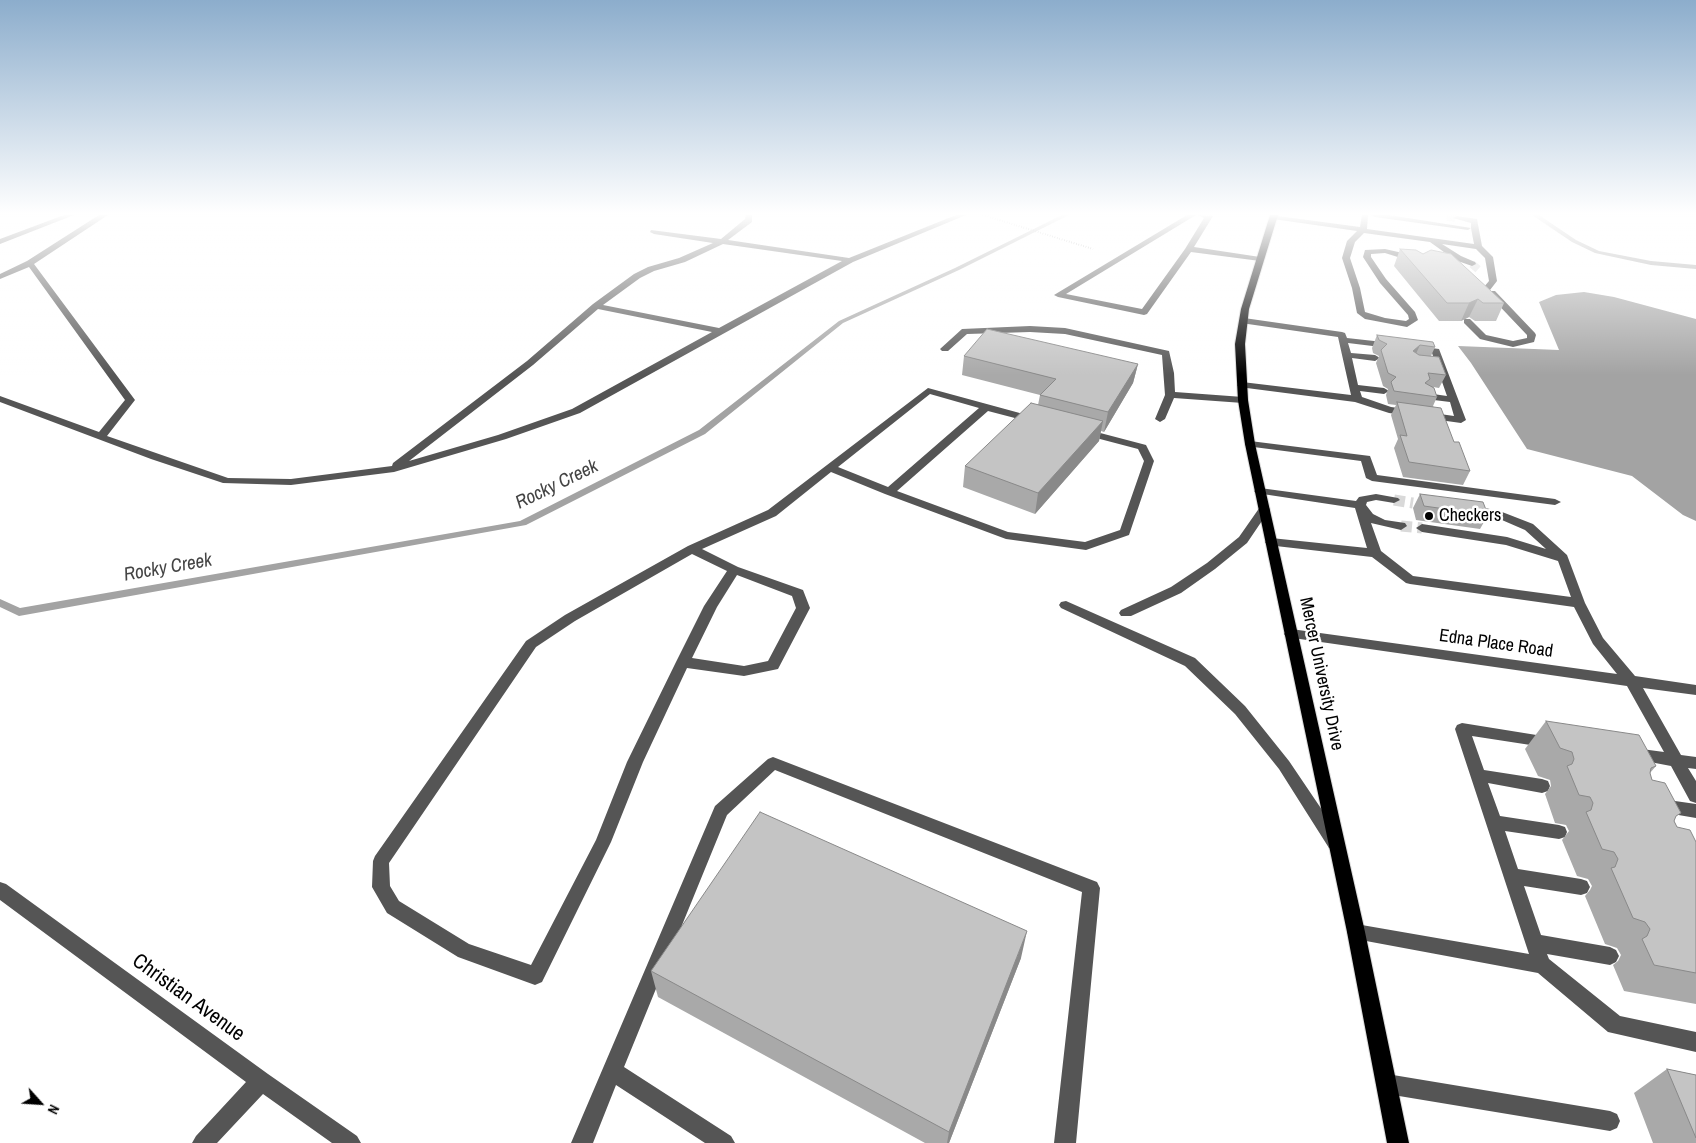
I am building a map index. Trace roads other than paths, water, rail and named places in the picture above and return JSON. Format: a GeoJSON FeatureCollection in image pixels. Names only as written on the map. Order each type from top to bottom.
{"type":"FeatureCollection","features":[{"type":"Feature","properties":{"kind":"main road","name":"Mercer University Drive"},"geometry":{"type":"LineString","coordinates":[[1257,268],[1245,309],[1240,344],[1243,400],[1250,444],[1356,932],[1398,1143]]}},
{"type":"Feature","properties":{"kind":"street"},"geometry":{"type":"LineString","coordinates":[[0,277],[19,268]]}},
{"type":"Feature","properties":{"kind":"street"},"geometry":{"type":"LineString","coordinates":[[34,268],[130,400],[101,437]]}},
{"type":"Feature","properties":{"kind":"street"},"geometry":{"type":"LineString","coordinates":[[390,470],[530,363],[596,306],[636,276],[653,268]]}},
{"type":"Feature","properties":{"kind":"street"},"geometry":{"type":"LineString","coordinates":[[0,399],[227,481],[292,482],[390,470],[502,437],[576,411],[835,268]]}},
{"type":"Feature","properties":{"kind":"street"},"geometry":{"type":"LineString","coordinates":[[1103,268],[1058,295],[1144,312],[1175,268]]}},
{"type":"Feature","properties":{"kind":"street"},"geometry":{"type":"LineString","coordinates":[[1349,268],[1361,313],[1368,317],[1407,324],[1414,320],[1412,314],[1383,281],[1375,268]]}},
{"type":"Feature","properties":{"kind":"street"},"geometry":{"type":"LineString","coordinates":[[1487,288],[1494,281],[1491,268]]}},
{"type":"Feature","properties":{"kind":"street"},"geometry":{"type":"LineString","coordinates":[[1465,270],[1478,274],[1487,288],[1532,335],[1531,340],[1513,344],[1483,337],[1467,321]]}},
{"type":"Feature","properties":{"kind":"street"},"geometry":{"type":"LineString","coordinates":[[596,306],[719,331]]}},
{"type":"Feature","properties":{"kind":"street"},"geometry":{"type":"LineString","coordinates":[[1244,321],[1342,335],[1357,399]]}},
{"type":"Feature","properties":{"kind":"street"},"geometry":{"type":"LineString","coordinates":[[945,349],[965,331],[1030,329],[1065,331],[1166,353],[1170,395],[1160,419]]}},
{"type":"Feature","properties":{"kind":"street"},"geometry":{"type":"LineString","coordinates":[[1242,385],[1357,399],[1389,410],[1461,420],[1438,366],[1436,351],[1344,340]]}},
{"type":"Feature","properties":{"kind":"street"},"geometry":{"type":"LineString","coordinates":[[1347,355],[1375,358]]}},
{"type":"Feature","properties":{"kind":"street"},"geometry":{"type":"LineString","coordinates":[[1355,387],[1384,391]]}},
{"type":"Feature","properties":{"kind":"street"},"geometry":{"type":"LineString","coordinates":[[734,570],[711,606],[683,662],[635,762],[603,842],[535,976],[464,951],[392,907],[382,887],[380,861],[531,644],[570,618],[692,550],[772,513],[928,391],[1041,421]]}},
{"type":"Feature","properties":{"kind":"street"},"geometry":{"type":"LineString","coordinates":[[1170,395],[1243,400]]}},
{"type":"Feature","properties":{"kind":"street"},"geometry":{"type":"LineString","coordinates":[[1426,396],[1454,400]]}},
{"type":"Feature","properties":{"kind":"street"},"geometry":{"type":"LineString","coordinates":[[889,492],[986,407]]}},
{"type":"Feature","properties":{"kind":"street"},"geometry":{"type":"LineString","coordinates":[[831,468],[889,492],[1006,535],[1086,546],[1125,532],[1148,461],[1142,447],[1078,430]]}},
{"type":"Feature","properties":{"kind":"street"},"geometry":{"type":"LineString","coordinates":[[1250,444],[1366,458],[1372,478],[1556,502]]}},
{"type":"Feature","properties":{"kind":"street"},"geometry":{"type":"LineString","coordinates":[[1260,490],[1360,505],[1369,517],[1382,523],[1402,526]]}},
{"type":"Feature","properties":{"kind":"street"},"geometry":{"type":"LineString","coordinates":[[1375,552],[1360,505],[1363,499],[1376,497],[1394,500]]}},
{"type":"Feature","properties":{"kind":"street"},"geometry":{"type":"LineString","coordinates":[[1126,613],[1176,590],[1211,566],[1243,540],[1264,509]]}},
{"type":"Feature","properties":{"kind":"street"},"geometry":{"type":"LineString","coordinates":[[1460,509],[1497,514],[1529,527],[1563,558],[1579,603],[1598,641],[1632,682],[1696,796]]}},
{"type":"Feature","properties":{"kind":"street"},"geometry":{"type":"LineString","coordinates":[[1422,528],[1507,540],[1563,558]]}},
{"type":"Feature","properties":{"kind":"street"},"geometry":{"type":"LineString","coordinates":[[1272,542],[1375,552],[1410,580],[1579,603]]}},
{"type":"Feature","properties":{"kind":"street"},"geometry":{"type":"LineString","coordinates":[[683,662],[744,670],[773,665],[803,608],[798,592],[734,570],[692,550]]}},
{"type":"Feature","properties":{"kind":"street"},"geometry":{"type":"LineString","coordinates":[[1066,605],[1190,662],[1240,710],[1279,758],[1338,849]]}},
{"type":"Feature","properties":{"kind":"street","name":"Edna Place Road"},"geometry":{"type":"LineString","coordinates":[[1292,634],[1696,690]]}},
{"type":"Feature","properties":{"kind":"street"},"geometry":{"type":"LineString","coordinates":[[1542,965],[1462,729],[1569,744]]}},
{"type":"Feature","properties":{"kind":"street"},"geometry":{"type":"LineString","coordinates":[[1618,751],[1696,762]]}},
{"type":"Feature","properties":{"kind":"street"},"geometry":{"type":"LineString","coordinates":[[582,1143],[721,811],[773,763],[1092,888],[1064,1143]]}},
{"type":"Feature","properties":{"kind":"street"},"geometry":{"type":"LineString","coordinates":[[1477,775],[1542,786]]}},
{"type":"Feature","properties":{"kind":"street"},"geometry":{"type":"LineString","coordinates":[[1643,803],[1696,811]]}},
{"type":"Feature","properties":{"kind":"street"},"geometry":{"type":"LineString","coordinates":[[1494,822],[1559,832]]}},
{"type":"Feature","properties":{"kind":"street"},"geometry":{"type":"LineString","coordinates":[[1512,876],[1581,887]]}},
{"type":"Feature","properties":{"kind":"street","name":"Christian Avenue"},"geometry":{"type":"LineString","coordinates":[[0,890],[261,1081],[350,1143]]}},
{"type":"Feature","properties":{"kind":"street"},"geometry":{"type":"LineString","coordinates":[[1356,932],[1542,965],[1615,1025],[1696,1042]]}},
{"type":"Feature","properties":{"kind":"street"},"geometry":{"type":"LineString","coordinates":[[1535,943],[1610,956]]}},
{"type":"Feature","properties":{"kind":"street"},"geometry":{"type":"LineString","coordinates":[[612,1071],[724,1143]]}},
{"type":"Feature","properties":{"kind":"street"},"geometry":{"type":"LineString","coordinates":[[204,1143],[261,1081]]}},
{"type":"Feature","properties":{"kind":"street"},"geometry":{"type":"LineString","coordinates":[[1386,1084],[1610,1121]]}},
{"type":"Feature","properties":{"kind":"waterway","name":"Rocky Creek"},"geometry":{"type":"LineString","coordinates":[[0,603],[19,612],[523,523],[702,432],[841,322],[958,268]]}},
{"type":"Feature","properties":{"kind":"tunnel"},"geometry":{"type":"LineString","coordinates":[[1394,500],[1413,503]]}},
{"type":"Feature","properties":{"kind":"tunnel"},"geometry":{"type":"LineString","coordinates":[[1401,526],[1422,528]]}},
{"type":"Feature","properties":{"kind":"place","name":"Checkers"},"geometry":{"type":"Point","coordinates":[1429,516]}}]}
